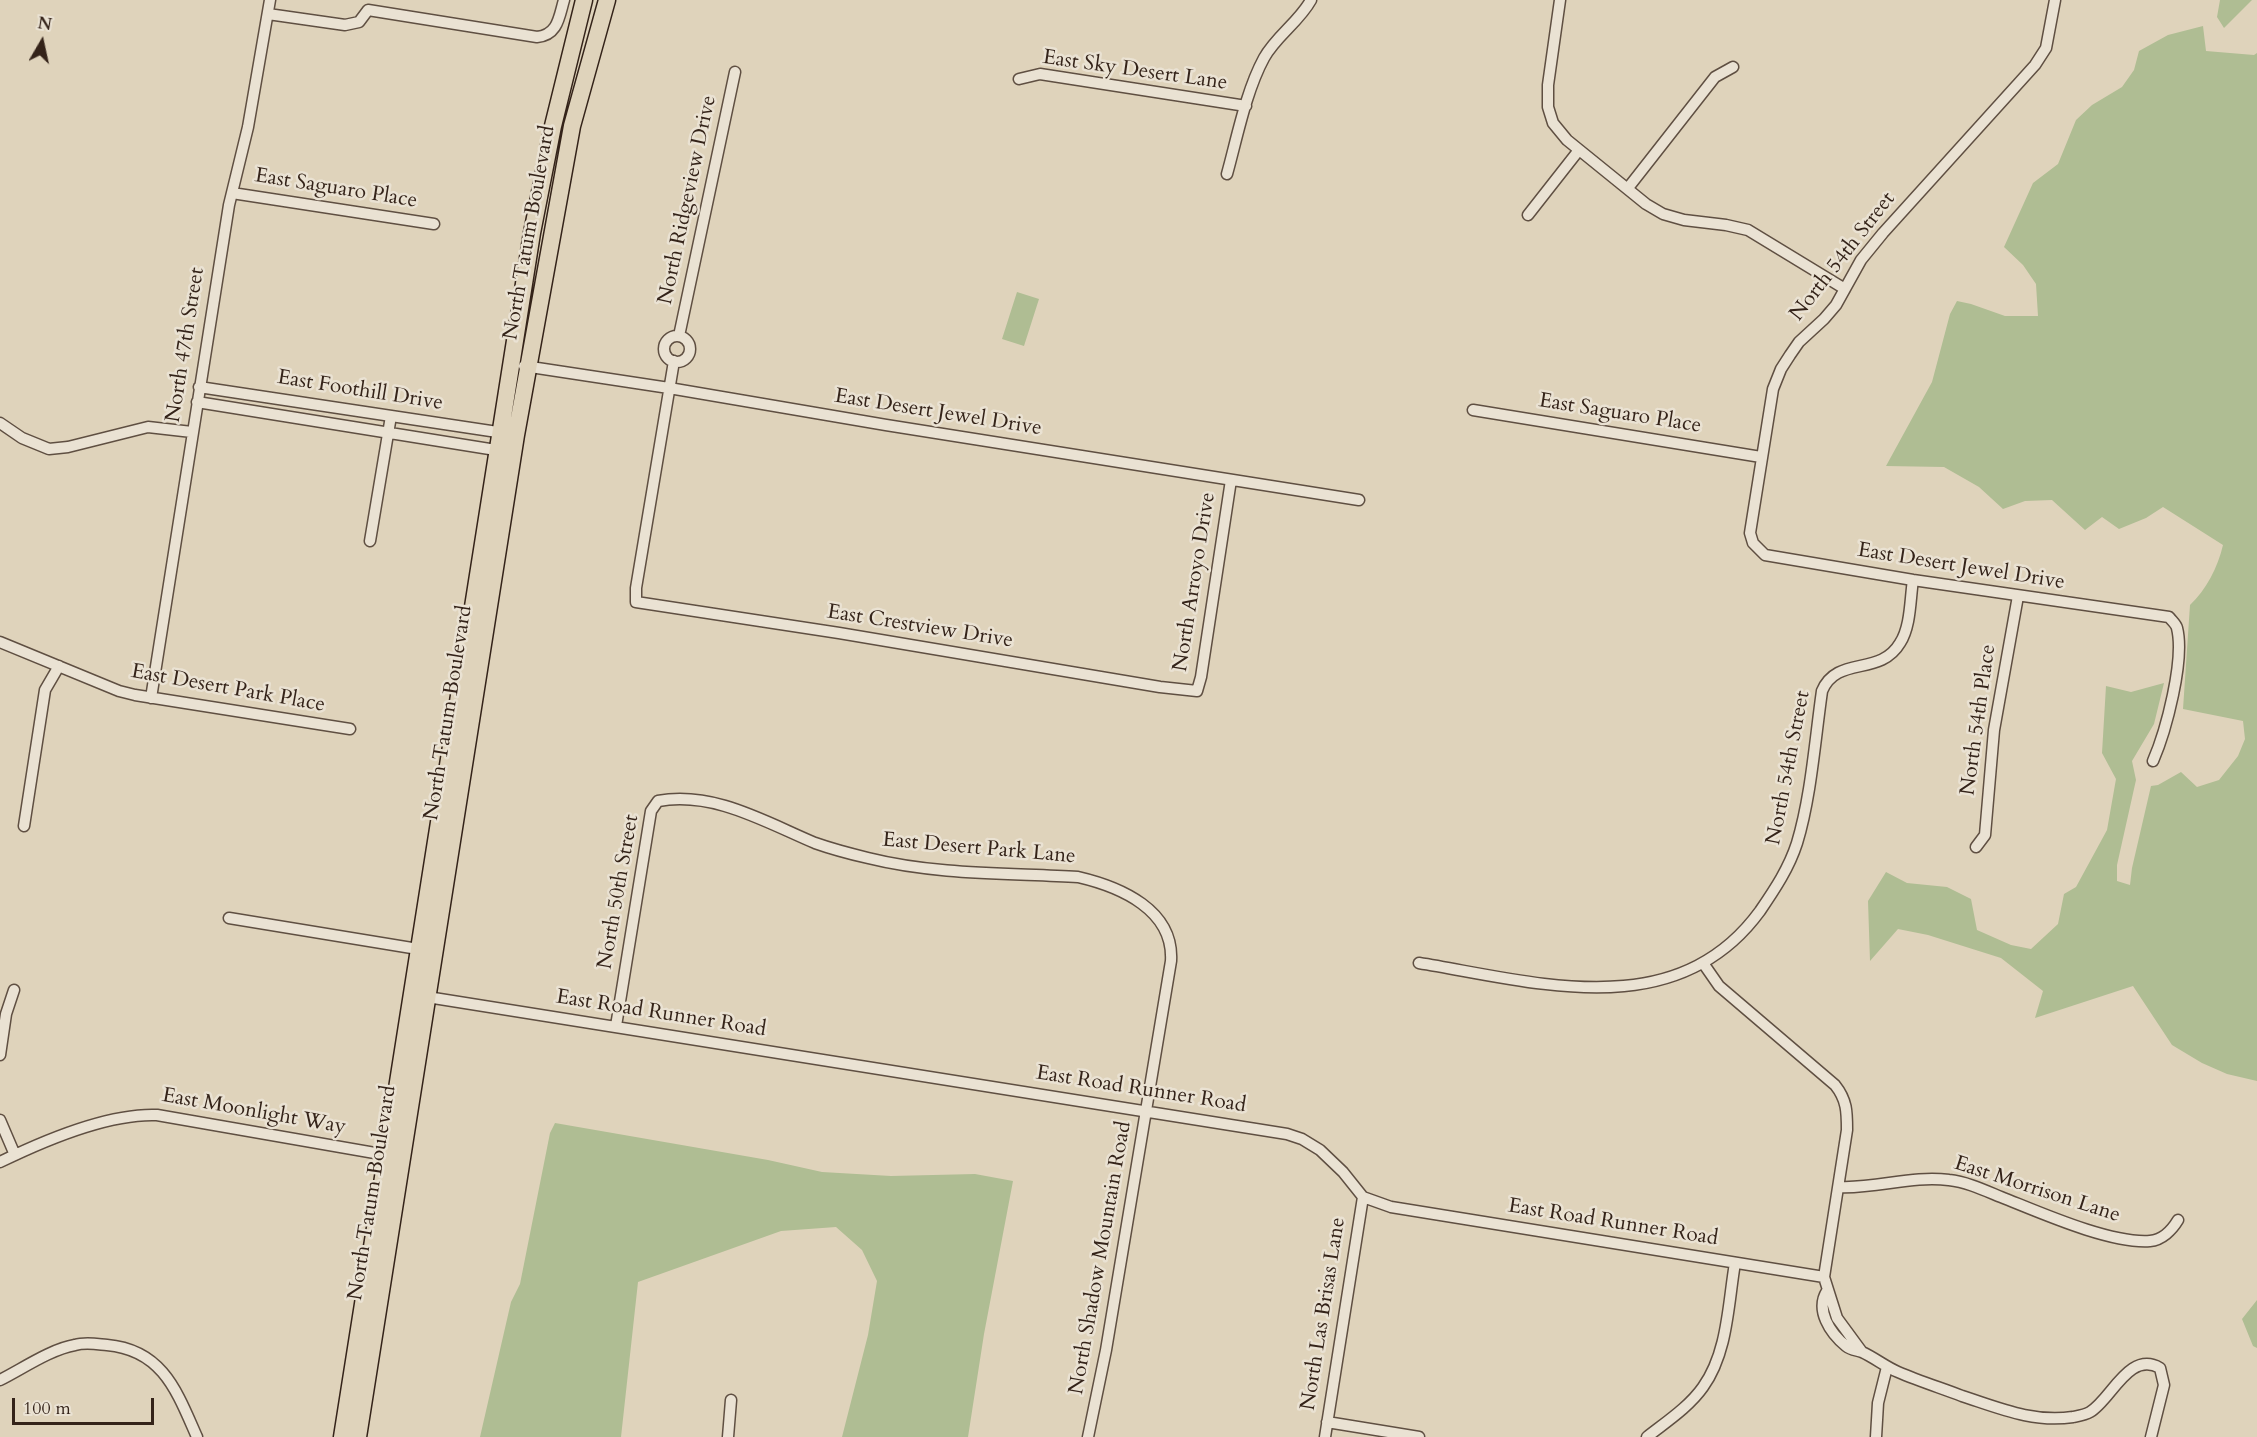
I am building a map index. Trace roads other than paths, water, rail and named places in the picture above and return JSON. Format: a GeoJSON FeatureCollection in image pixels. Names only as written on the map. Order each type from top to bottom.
{"type":"FeatureCollection","features":[{"type":"Feature","properties":{"kind":"main road","name":"North Tatum Boulevard"},"geometry":{"type":"LineString","coordinates":[[358,1437],[394,1156],[505,451],[528,367],[572,126],[607,0]]}},
{"type":"Feature","properties":{"kind":"main road","name":"North Tatum Boulevard"},"geometry":{"type":"LineString","coordinates":[[508,434],[510,364],[540,182],[584,1]]}},
{"type":"Feature","properties":{"kind":"main road","name":"North Tatum Boulevard"},"geometry":{"type":"LineString","coordinates":[[342,1437],[394,1156]]}},
{"type":"Feature","properties":{"kind":"street","name":"North 47th Street"},"geometry":{"type":"LineString","coordinates":[[152,698],[199,387],[232,193],[248,127],[270,0]]}},
{"type":"Feature","properties":{"kind":"street"},"geometry":{"type":"LineString","coordinates":[[268,14],[345,26],[359,22],[368,10],[537,37],[552,32],[558,22],[564,0]]}},
{"type":"Feature","properties":{"kind":"street"},"geometry":{"type":"LineString","coordinates":[[1227,174],[1246,106],[1263,59],[1273,44],[1306,10],[1311,0]]}},
{"type":"Feature","properties":{"kind":"street"},"geometry":{"type":"LineString","coordinates":[[1560,0],[1548,85],[1548,107],[1553,123],[1579,150],[1646,204],[1663,214],[1684,220],[1748,230],[1845,289]]}},
{"type":"Feature","properties":{"kind":"street","name":"North 54th Street"},"geometry":{"type":"LineString","coordinates":[[1753,543],[1750,533],[1761,457],[1773,389],[1781,369],[1799,342],[1824,319],[1862,260],[1883,233],[2036,65],[2046,48],[2055,0]]}},
{"type":"Feature","properties":{"kind":"street"},"geometry":{"type":"LineString","coordinates":[[1628,188],[1715,77],[1734,67]]}},
{"type":"Feature","properties":{"kind":"street","name":"North Ridgeview Drive"},"geometry":{"type":"LineString","coordinates":[[679,336],[735,72]]}},
{"type":"Feature","properties":{"kind":"street","name":"East Sky Desert Lane"},"geometry":{"type":"LineString","coordinates":[[1019,79],[1040,74],[1246,106]]}},
{"type":"Feature","properties":{"kind":"street"},"geometry":{"type":"LineString","coordinates":[[1528,216],[1579,150]]}},
{"type":"Feature","properties":{"kind":"street","name":"East Saguaro Place"},"geometry":{"type":"LineString","coordinates":[[232,193],[434,224]]}},
{"type":"Feature","properties":{"kind":"street","name":"North Ridgeview Drive"},"geometry":{"type":"LineString","coordinates":[[674,361],[665,353],[665,344],[670,338],[679,336]]}},
{"type":"Feature","properties":{"kind":"street","name":"North Ridgeview Drive"},"geometry":{"type":"LineString","coordinates":[[674,361],[686,358],[689,351],[688,343],[679,336]]}},
{"type":"Feature","properties":{"kind":"street","name":"North Ridgeview Drive"},"geometry":{"type":"LineString","coordinates":[[636,602],[636,588],[650,496],[674,361]]}},
{"type":"Feature","properties":{"kind":"street","name":"East Desert Jewel Drive"},"geometry":{"type":"LineString","coordinates":[[510,364],[1359,500]]}},
{"type":"Feature","properties":{"kind":"street","name":"East Foothill Drive"},"geometry":{"type":"LineString","coordinates":[[199,387],[508,434]]}},
{"type":"Feature","properties":{"kind":"street","name":"East Foothill Drive"},"geometry":{"type":"LineString","coordinates":[[197,402],[505,451]]}},
{"type":"Feature","properties":{"kind":"street","name":"East Saguaro Place"},"geometry":{"type":"LineString","coordinates":[[1473,410],[1761,457]]}},
{"type":"Feature","properties":{"kind":"street"},"geometry":{"type":"LineString","coordinates":[[370,541],[391,416]]}},
{"type":"Feature","properties":{"kind":"street"},"geometry":{"type":"LineString","coordinates":[[0,423],[22,438],[49,449],[68,447],[148,427],[192,432]]}},
{"type":"Feature","properties":{"kind":"street","name":"North Arroyo Drive"},"geometry":{"type":"LineString","coordinates":[[1197,691],[1232,480]]}},
{"type":"Feature","properties":{"kind":"street","name":"East Desert Jewel Drive"},"geometry":{"type":"LineString","coordinates":[[1753,543],[1764,555],[1913,580],[2169,617],[2177,626],[2179,646],[2176,674],[2160,745],[2153,761]]}},
{"type":"Feature","properties":{"kind":"street","name":"North 54th Street"},"geometry":{"type":"LineString","coordinates":[[1703,963],[1733,940],[1752,920],[1788,868],[1802,824],[1822,691],[1827,681],[1837,672],[1888,659],[1901,643],[1913,580]]}},
{"type":"Feature","properties":{"kind":"street","name":"North 54th Place"},"geometry":{"type":"LineString","coordinates":[[1976,847],[1985,835],[1994,730],[2018,596]]}},
{"type":"Feature","properties":{"kind":"street","name":"East Crestview Drive"},"geometry":{"type":"LineString","coordinates":[[636,602],[1197,691]]}},
{"type":"Feature","properties":{"kind":"street","name":"East Desert Park Place"},"geometry":{"type":"LineString","coordinates":[[0,642],[119,691],[350,729]]}},
{"type":"Feature","properties":{"kind":"street"},"geometry":{"type":"LineString","coordinates":[[24,826],[45,690],[59,666]]}},
{"type":"Feature","properties":{"kind":"street","name":"East Desert Park Lane"},"geometry":{"type":"LineString","coordinates":[[658,801],[671,799],[695,801],[746,812],[817,843],[886,862],[939,869],[1078,877],[1097,881],[1118,890],[1154,913]]}},
{"type":"Feature","properties":{"kind":"street","name":"North 50th Street"},"geometry":{"type":"LineString","coordinates":[[616,1026],[651,811],[658,801]]}},
{"type":"Feature","properties":{"kind":"street","name":"North Shadow Mountain Road"},"geometry":{"type":"LineString","coordinates":[[1088,1437],[1108,1338],[1172,951],[1165,926],[1154,913]]}},
{"type":"Feature","properties":{"kind":"street"},"geometry":{"type":"LineString","coordinates":[[229,918],[427,950]]}},
{"type":"Feature","properties":{"kind":"street"},"geometry":{"type":"LineString","coordinates":[[1419,963],[1573,987],[1613,988],[1644,984],[1684,972],[1703,963],[1719,986],[1835,1085],[1847,1106],[1847,1130],[1824,1277],[1827,1292],[1821,1300],[1821,1309],[1825,1319],[1844,1344],[1887,1367],[1935,1386],[2011,1413],[2054,1419],[2088,1414],[2097,1408],[2123,1376],[2143,1364],[2152,1363],[2160,1368],[2164,1385],[2151,1437]]}},
{"type":"Feature","properties":{"kind":"street"},"geometry":{"type":"LineString","coordinates":[[0,1055],[6,1014],[14,990]]}},
{"type":"Feature","properties":{"kind":"street","name":"East Road Runner Road"},"geometry":{"type":"LineString","coordinates":[[419,996],[1287,1134],[1312,1144],[1330,1158],[1363,1197],[1391,1207],[1824,1277]]}},
{"type":"Feature","properties":{"kind":"street","name":"East Moonlight Way"},"geometry":{"type":"LineString","coordinates":[[0,1162],[105,1120],[142,1114],[394,1156]]}},
{"type":"Feature","properties":{"kind":"street"},"geometry":{"type":"LineString","coordinates":[[0,1120],[15,1155]]}},
{"type":"Feature","properties":{"kind":"street","name":"East Morrison Lane"},"geometry":{"type":"LineString","coordinates":[[1839,1187],[1857,1188],[1925,1180],[1960,1181],[2064,1222],[2114,1236],[2151,1241],[2173,1228],[2178,1220]]}},
{"type":"Feature","properties":{"kind":"street","name":"North Las Brisas Lane"},"geometry":{"type":"LineString","coordinates":[[1325,1437],[1363,1197]]}},
{"type":"Feature","properties":{"kind":"street"},"geometry":{"type":"LineString","coordinates":[[1647,1437],[1694,1397],[1710,1375],[1722,1348],[1735,1263]]}},
{"type":"Feature","properties":{"kind":"street"},"geometry":{"type":"LineString","coordinates":[[0,1380],[60,1349],[75,1344],[122,1346],[144,1355],[169,1379],[197,1437]]}},
{"type":"Feature","properties":{"kind":"street"},"geometry":{"type":"LineString","coordinates":[[1876,1437],[1878,1403],[1887,1367]]}},
{"type":"Feature","properties":{"kind":"street"},"geometry":{"type":"LineString","coordinates":[[728,1437],[731,1400]]}},
{"type":"Feature","properties":{"kind":"street"},"geometry":{"type":"LineString","coordinates":[[1327,1422],[1419,1437]]}}]}
